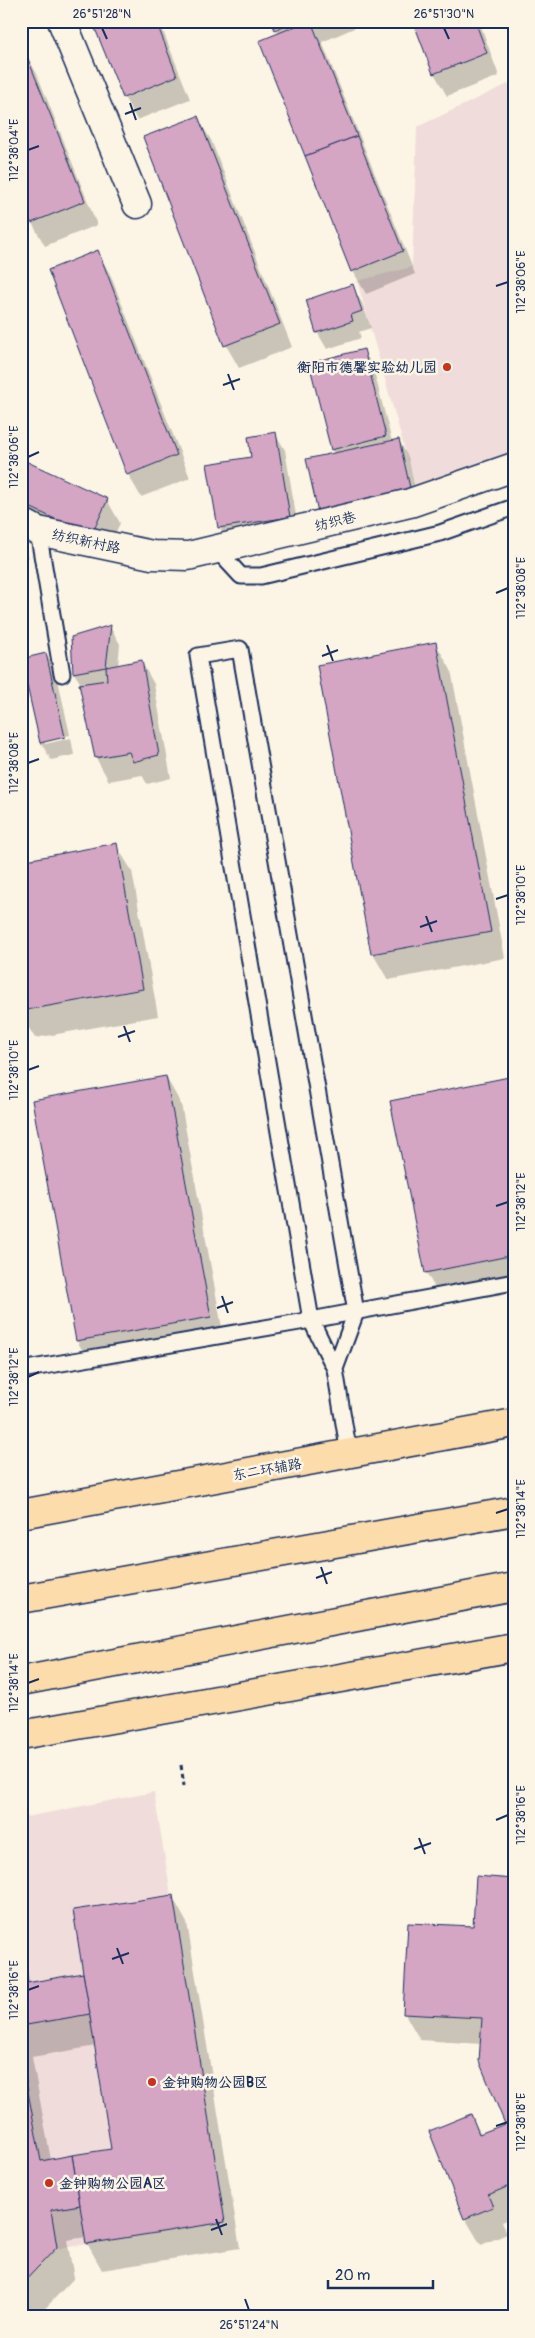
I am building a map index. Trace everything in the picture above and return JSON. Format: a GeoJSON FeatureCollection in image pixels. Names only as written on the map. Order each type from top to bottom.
{"type":"FeatureCollection","features":[{"type":"Feature","properties":{"kind":"main road","name":"东二环辅路"},"geometry":{"type":"LineString","coordinates":[[21,1514],[514,1423]]}},
{"type":"Feature","properties":{"kind":"main road"},"geometry":{"type":"LineString","coordinates":[[21,1599],[514,1511]]}},
{"type":"Feature","properties":{"kind":"main road"},"geometry":{"type":"LineString","coordinates":[[21,1681],[514,1587]]}},
{"type":"Feature","properties":{"kind":"main road"},"geometry":{"type":"LineString","coordinates":[[21,1735],[514,1647]]}},
{"type":"Feature","properties":{"kind":"street"},"geometry":{"type":"LineString","coordinates":[[62,21],[137,204]]}},
{"type":"Feature","properties":{"kind":"street","name":"纺织巷"},"geometry":{"type":"LineString","coordinates":[[152,555],[188,556],[217,550],[410,503],[514,467]]}},
{"type":"Feature","properties":{"kind":"street","name":"纺织新村路"},"geometry":{"type":"LineString","coordinates":[[30,526],[152,555]]}},
{"type":"Feature","properties":{"kind":"lane"},"geometry":{"type":"LineString","coordinates":[[217,550],[241,576],[261,576],[440,533],[514,508]]}},
{"type":"Feature","properties":{"kind":"lane"},"geometry":{"type":"LineString","coordinates":[[30,526],[62,674]]}},
{"type":"Feature","properties":{"kind":"lane"},"geometry":{"type":"LineString","coordinates":[[335,1369],[356,1312],[240,649],[198,656],[311,1320],[335,1369],[349,1454]]}},
{"type":"Feature","properties":{"kind":"lane"},"geometry":{"type":"LineString","coordinates":[[21,1370],[356,1312],[514,1282]]}},
{"type":"Feature","properties":{"kind":"path"},"geometry":{"type":"LineString","coordinates":[[181,1765],[184,1786]]}},
{"type":"Feature","properties":{"kind":"shaded area","name":"衡阳市德馨实验幼儿园"},"geometry":{"type":"Polygon","coordinates":[[[514,81],[514,453],[416,489],[357,281],[412,267],[417,127],[514,81]]]}},
{"type":"Feature","properties":{"kind":"shaded area"},"geometry":{"type":"Polygon","coordinates":[[[154,1792],[225,2222],[56,2249],[21,2285],[21,1818],[154,1792]]]}},
{"type":"Feature","properties":{"kind":"building"},"geometry":{"type":"Polygon","coordinates":[[[92,21],[156,21],[177,76],[123,98],[92,21]]]}},
{"type":"Feature","properties":{"kind":"building"},"geometry":{"type":"Polygon","coordinates":[[[271,21],[294,21],[275,30],[271,21]]]}},
{"type":"Feature","properties":{"kind":"building"},"geometry":{"type":"Polygon","coordinates":[[[311,21],[357,136],[305,156],[259,41],[311,21]]]}},
{"type":"Feature","properties":{"kind":"building"},"geometry":{"type":"Polygon","coordinates":[[[413,21],[475,21],[487,53],[433,74],[413,21]]]}},
{"type":"Feature","properties":{"kind":"building"},"geometry":{"type":"Polygon","coordinates":[[[24,49],[85,201],[31,223],[21,199],[21,50],[24,49]]]}},
{"type":"Feature","properties":{"kind":"building"},"geometry":{"type":"Polygon","coordinates":[[[198,116],[280,324],[224,346],[143,137],[198,116]]]}},
{"type":"Feature","properties":{"kind":"building"},"geometry":{"type":"Polygon","coordinates":[[[357,136],[403,251],[351,272],[305,156],[357,136]]]}},
{"type":"Feature","properties":{"kind":"building"},"geometry":{"type":"Polygon","coordinates":[[[98,250],[177,455],[127,475],[48,270],[98,250]]]}},
{"type":"Feature","properties":{"kind":"building"},"geometry":{"type":"Polygon","coordinates":[[[353,284],[362,311],[351,315],[353,321],[316,333],[306,300],[353,284]]]}},
{"type":"Feature","properties":{"kind":"building"},"geometry":{"type":"Polygon","coordinates":[[[364,349],[386,436],[331,450],[309,363],[364,349]]]}},
{"type":"Feature","properties":{"kind":"building"},"geometry":{"type":"Polygon","coordinates":[[[276,432],[290,517],[218,528],[207,464],[251,457],[248,437],[276,432]]]}},
{"type":"Feature","properties":{"kind":"building"},"geometry":{"type":"Polygon","coordinates":[[[399,439],[411,492],[318,512],[306,459],[399,439]]]}},
{"type":"Feature","properties":{"kind":"building"},"geometry":{"type":"Polygon","coordinates":[[[21,459],[108,499],[91,536],[21,503],[21,459]]]}},
{"type":"Feature","properties":{"kind":"building"},"geometry":{"type":"Polygon","coordinates":[[[111,625],[106,667],[73,673],[71,637],[111,625]]]}},
{"type":"Feature","properties":{"kind":"building"},"geometry":{"type":"Polygon","coordinates":[[[436,642],[491,932],[371,954],[317,665],[436,642]]]}},
{"type":"Feature","properties":{"kind":"building"},"geometry":{"type":"Polygon","coordinates":[[[46,653],[65,737],[40,743],[21,659],[46,653]]]}},
{"type":"Feature","properties":{"kind":"building"},"geometry":{"type":"Polygon","coordinates":[[[142,660],[159,755],[133,762],[129,752],[95,758],[79,684],[107,680],[106,667],[142,660]]]}},
{"type":"Feature","properties":{"kind":"building"},"geometry":{"type":"Polygon","coordinates":[[[117,843],[143,989],[21,1011],[21,861],[117,843]]]}},
{"type":"Feature","properties":{"kind":"building"},"geometry":{"type":"Polygon","coordinates":[[[166,1076],[211,1317],[76,1341],[32,1100],[166,1076]]]}},
{"type":"Feature","properties":{"kind":"building"},"geometry":{"type":"Polygon","coordinates":[[[514,1076],[514,1255],[425,1273],[390,1101],[514,1076]]]}},
{"type":"Feature","properties":{"kind":"building"},"geometry":{"type":"Polygon","coordinates":[[[476,1876],[514,1879],[514,2184],[488,2195],[493,2207],[464,2219],[429,2131],[471,2114],[479,2134],[505,2124],[479,2061],[482,2018],[403,2014],[408,1923],[473,1926],[476,1876]]]}},
{"type":"Feature","properties":{"kind":"building","name":"金钟购物公园B区"},"geometry":{"type":"Polygon","coordinates":[[[173,1895],[225,2222],[86,2244],[72,2155],[111,2149],[73,1910],[173,1895]]]}},
{"type":"Feature","properties":{"kind":"building"},"geometry":{"type":"Polygon","coordinates":[[[83,1973],[90,2014],[21,2026],[21,1984],[83,1973]]]}},
{"type":"Feature","properties":{"kind":"building","name":"金钟购物公园A区"},"geometry":{"type":"Polygon","coordinates":[[[21,2055],[41,2161],[72,2155],[80,2205],[51,2210],[57,2247],[21,2285],[21,2055]]]}},
{"type":"Feature","properties":{"kind":"place","name":"衡阳市德馨实验幼儿园"},"geometry":{"type":"Point","coordinates":[447,367]}},
{"type":"Feature","properties":{"kind":"place","name":"金钟购物公园B区"},"geometry":{"type":"Point","coordinates":[152,2082]}},
{"type":"Feature","properties":{"kind":"place","name":"金钟购物公园A区"},"geometry":{"type":"Point","coordinates":[49,2183]}}]}
